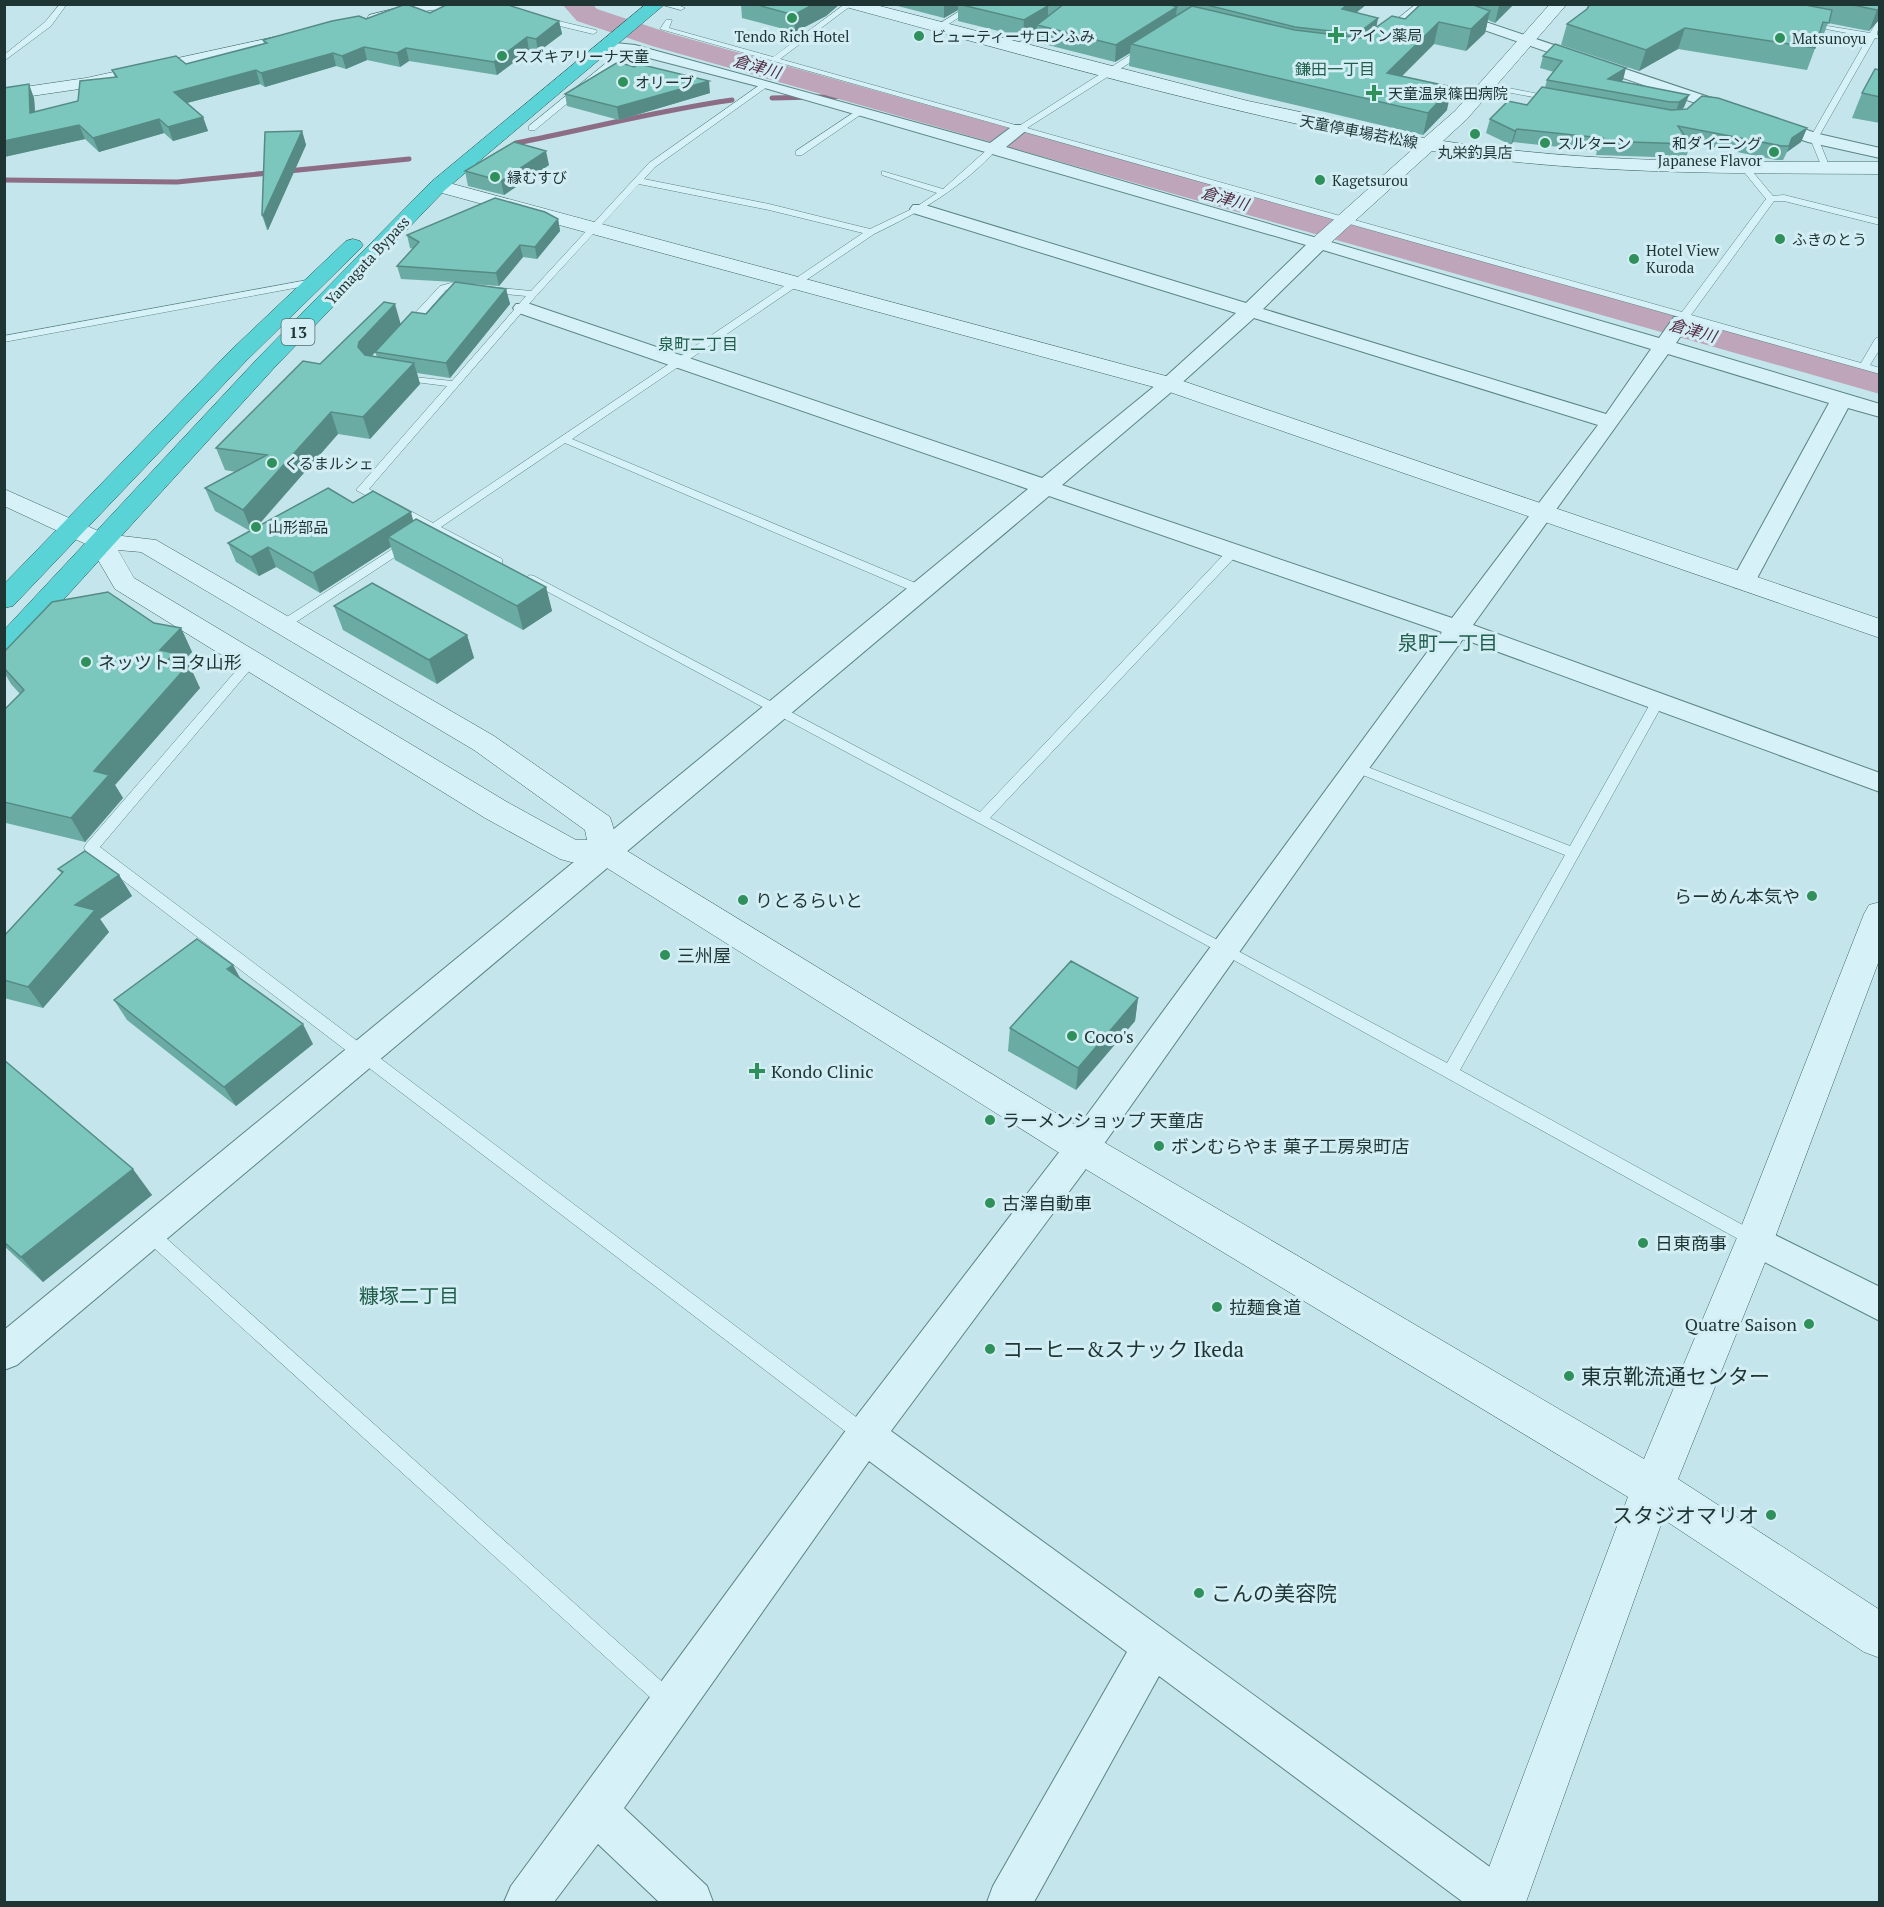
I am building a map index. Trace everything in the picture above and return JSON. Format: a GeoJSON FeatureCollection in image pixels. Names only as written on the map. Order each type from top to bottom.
{"type":"FeatureCollection","features":[{"type":"Feature","properties":{"kind":"highway","name":"Yamagata Bypass"},"geometry":{"type":"LineString","coordinates":[[4,600],[313,282],[472,130],[650,9]]}},
{"type":"Feature","properties":{"kind":"highway","name":"Yamagata Bypass"},"geometry":{"type":"LineString","coordinates":[[4,648],[100,541],[267,363],[438,186],[606,37]]}},
{"type":"Feature","properties":{"kind":"street"},"geometry":{"type":"LineString","coordinates":[[360,22],[430,5],[452,4]]}},
{"type":"Feature","properties":{"kind":"street","name":"天童停車場若松線"},"geometry":{"type":"LineString","coordinates":[[851,4],[1285,117],[1427,144],[1506,156],[1579,163],[1880,168]]}},
{"type":"Feature","properties":{"kind":"street"},"geometry":{"type":"LineString","coordinates":[[4,1353],[150,1234],[605,852],[1169,384],[1250,311],[1319,243],[1461,115],[1559,4]]}},
{"type":"Feature","properties":{"kind":"street"},"geometry":{"type":"LineString","coordinates":[[1418,5],[1528,41],[1698,103],[1814,138],[1880,153]]}},
{"type":"Feature","properties":{"kind":"street"},"geometry":{"type":"LineString","coordinates":[[4,95],[86,83],[314,33]]}},
{"type":"Feature","properties":{"kind":"street"},"geometry":{"type":"LineString","coordinates":[[606,37],[797,93],[995,147],[1319,243],[1674,331],[1842,399],[1880,411]]}},
{"type":"Feature","properties":{"kind":"street"},"geometry":{"type":"LineString","coordinates":[[995,147],[1018,131]]}},
{"type":"Feature","properties":{"kind":"street"},"geometry":{"type":"LineString","coordinates":[[438,186],[1169,384],[1880,629]]}},
{"type":"Feature","properties":{"kind":"street"},"geometry":{"type":"LineString","coordinates":[[919,209],[1611,422]]}},
{"type":"Feature","properties":{"kind":"street"},"geometry":{"type":"LineString","coordinates":[[528,301],[681,361],[1043,488],[1459,629],[1659,700],[1880,783]]}},
{"type":"Feature","properties":{"kind":"street"},"geometry":{"type":"LineString","coordinates":[[527,1902],[596,1811],[865,1435],[1082,1148],[1355,767],[1611,422],[1674,331]]}},
{"type":"Feature","properties":{"kind":"street"},"geometry":{"type":"LineString","coordinates":[[1743,582],[1842,399]]}},
{"type":"Feature","properties":{"kind":"street"},"geometry":{"type":"LineString","coordinates":[[4,496],[100,541],[147,545],[484,743],[599,825],[605,852]]}},
{"type":"Feature","properties":{"kind":"street"},"geometry":{"type":"LineString","coordinates":[[100,541],[124,583],[496,810],[571,851],[605,852],[1082,1148],[1653,1488],[1880,1636]]}},
{"type":"Feature","properties":{"kind":"street"},"geometry":{"type":"LineString","coordinates":[[865,1435],[1152,1648],[1501,1902],[1653,1488],[1755,1240],[1880,914]]}},
{"type":"Feature","properties":{"kind":"street"},"geometry":{"type":"LineString","coordinates":[[1755,1240],[1880,1305]]}},
{"type":"Feature","properties":{"kind":"street"},"geometry":{"type":"LineString","coordinates":[[1010,1902],[1152,1648]]}},
{"type":"Feature","properties":{"kind":"street"},"geometry":{"type":"LineString","coordinates":[[596,1811],[691,1902]]}},
{"type":"Feature","properties":{"kind":"lane"},"geometry":{"type":"LineString","coordinates":[[4,59],[48,24],[64,4]]}},
{"type":"Feature","properties":{"kind":"lane"},"geometry":{"type":"LineString","coordinates":[[662,4],[681,8]]}},
{"type":"Feature","properties":{"kind":"lane"},"geometry":{"type":"LineString","coordinates":[[775,59],[851,4]]}},
{"type":"Feature","properties":{"kind":"lane"},"geometry":{"type":"LineString","coordinates":[[938,27],[977,4]]}},
{"type":"Feature","properties":{"kind":"lane"},"geometry":{"type":"LineString","coordinates":[[1384,34],[1418,5]]}},
{"type":"Feature","properties":{"kind":"lane"},"geometry":{"type":"LineString","coordinates":[[1015,48],[1059,21],[1045,15]]}},
{"type":"Feature","properties":{"kind":"lane"},"geometry":{"type":"LineString","coordinates":[[532,128],[606,37],[537,18]]}},
{"type":"Feature","properties":{"kind":"lane"},"geometry":{"type":"LineString","coordinates":[[669,22],[664,29],[775,59],[1018,131],[1346,221],[1674,331],[1864,366],[1880,371]]}},
{"type":"Feature","properties":{"kind":"lane"},"geometry":{"type":"LineString","coordinates":[[1826,168],[1814,138],[1876,36],[1880,22]]}},
{"type":"Feature","properties":{"kind":"lane"},"geometry":{"type":"LineString","coordinates":[[1805,24],[1876,36]]}},
{"type":"Feature","properties":{"kind":"lane"},"geometry":{"type":"LineString","coordinates":[[1018,131],[1158,41]]}},
{"type":"Feature","properties":{"kind":"lane"},"geometry":{"type":"LineString","coordinates":[[767,84],[652,165],[528,301],[362,490],[775,712],[1226,949],[1755,1240]]}},
{"type":"Feature","properties":{"kind":"lane"},"geometry":{"type":"LineString","coordinates":[[1488,86],[1564,101]]}},
{"type":"Feature","properties":{"kind":"lane"},"geometry":{"type":"LineString","coordinates":[[798,153],[862,111]]}},
{"type":"Feature","properties":{"kind":"lane"},"geometry":{"type":"LineString","coordinates":[[283,625],[434,527],[870,232],[919,209],[944,192],[995,147]]}},
{"type":"Feature","properties":{"kind":"lane"},"geometry":{"type":"LineString","coordinates":[[1744,167],[1771,199]]}},
{"type":"Feature","properties":{"kind":"lane"},"geometry":{"type":"LineString","coordinates":[[885,173],[944,192]]}},
{"type":"Feature","properties":{"kind":"lane"},"geometry":{"type":"LineString","coordinates":[[638,181],[769,207],[870,232]]}},
{"type":"Feature","properties":{"kind":"lane"},"geometry":{"type":"LineString","coordinates":[[1674,331],[1771,199],[1784,198],[1880,222]]}},
{"type":"Feature","properties":{"kind":"lane"},"geometry":{"type":"LineString","coordinates":[[4,339],[313,282]]}},
{"type":"Feature","properties":{"kind":"lane"},"geometry":{"type":"LineString","coordinates":[[395,341],[443,288],[451,286],[528,301]]}},
{"type":"Feature","properties":{"kind":"lane"},"geometry":{"type":"LineString","coordinates":[[1864,366],[1880,339]]}},
{"type":"Feature","properties":{"kind":"lane"},"geometry":{"type":"LineString","coordinates":[[387,375],[454,384]]}},
{"type":"Feature","properties":{"kind":"lane"},"geometry":{"type":"LineString","coordinates":[[564,439],[921,590]]}},
{"type":"Feature","properties":{"kind":"lane"},"geometry":{"type":"LineString","coordinates":[[981,819],[1233,552]]}},
{"type":"Feature","properties":{"kind":"lane"},"geometry":{"type":"LineString","coordinates":[[251,661],[91,848],[362,1056],[865,1435]]}},
{"type":"Feature","properties":{"kind":"lane"},"geometry":{"type":"LineString","coordinates":[[1451,1071],[1659,700]]}},
{"type":"Feature","properties":{"kind":"lane"},"geometry":{"type":"LineString","coordinates":[[1355,767],[1574,853]]}},
{"type":"Feature","properties":{"kind":"lane"},"geometry":{"type":"LineString","coordinates":[[150,1234],[672,1704]]}},
{"type":"Feature","properties":{"kind":"building"},"geometry":{"type":"Polygon","coordinates":[[[406,4],[430,13],[448,4],[505,4],[559,21],[536,39],[527,37],[494,62],[406,48],[397,53],[364,47],[342,56],[333,53],[261,73],[256,70],[174,92],[203,117],[168,127],[159,119],[93,138],[79,125],[4,141],[4,88],[29,84],[30,113],[78,101],[80,81],[117,77],[112,70],[176,56],[186,64],[267,43],[263,40],[332,21],[359,16],[366,19],[406,4]]]}},
{"type":"Feature","properties":{"kind":"building"},"geometry":{"type":"Polygon","coordinates":[[[754,4],[814,4],[794,15],[754,4]]]}},
{"type":"Feature","properties":{"kind":"building"},"geometry":{"type":"Polygon","coordinates":[[[958,4],[1045,4],[1048,6],[1024,20],[958,4]]]}},
{"type":"Feature","properties":{"kind":"building"},"geometry":{"type":"Polygon","coordinates":[[[1064,4],[1168,4],[1177,7],[1116,45],[1037,25],[1064,4]]]}},
{"type":"Feature","properties":{"kind":"building"},"geometry":{"type":"Polygon","coordinates":[[[1203,4],[1348,4],[1342,9],[1378,18],[1357,34],[1295,27],[1203,4]]]}},
{"type":"Feature","properties":{"kind":"building"},"geometry":{"type":"Polygon","coordinates":[[[1421,4],[1471,4],[1490,11],[1471,29],[1439,22],[1387,73],[1452,87],[1428,113],[1131,44],[1192,6],[1295,30],[1361,38],[1392,16],[1405,19],[1421,4]]]}},
{"type":"Feature","properties":{"kind":"building"},"geometry":{"type":"Polygon","coordinates":[[[1590,4],[1800,4],[1832,10],[1829,23],[1823,22],[1815,48],[1685,28],[1646,50],[1567,24],[1587,9],[1590,4]]]}},
{"type":"Feature","properties":{"kind":"building"},"geometry":{"type":"Polygon","coordinates":[[[1848,4],[1880,4],[1880,8],[1877,10],[1848,4]]]}},
{"type":"Feature","properties":{"kind":"building"},"geometry":{"type":"Polygon","coordinates":[[[1555,44],[1626,68],[1608,79],[1689,95],[1679,102],[1670,102],[1547,80],[1562,61],[1543,56],[1555,44]]]}},
{"type":"Feature","properties":{"kind":"building"},"geometry":{"type":"Polygon","coordinates":[[[618,62],[634,67],[639,64],[709,81],[617,107],[565,94],[618,62]]]}},
{"type":"Feature","properties":{"kind":"building"},"geometry":{"type":"Polygon","coordinates":[[[1875,69],[1880,70],[1880,97],[1862,93],[1875,69]]]}},
{"type":"Feature","properties":{"kind":"building"},"geometry":{"type":"Polygon","coordinates":[[[1542,87],[1671,110],[1687,109],[1702,96],[1718,98],[1807,128],[1792,138],[1789,146],[1782,146],[1678,126],[1690,144],[1600,141],[1603,138],[1517,129],[1515,131],[1490,119],[1508,101],[1527,105],[1542,87]]]}},
{"type":"Feature","properties":{"kind":"building"},"geometry":{"type":"Polygon","coordinates":[[[302,131],[263,216],[265,132],[302,131]]]}},
{"type":"Feature","properties":{"kind":"building"},"geometry":{"type":"Polygon","coordinates":[[[514,142],[546,151],[501,181],[465,171],[514,142]]]}},
{"type":"Feature","properties":{"kind":"building"},"geometry":{"type":"Polygon","coordinates":[[[495,198],[545,212],[558,219],[535,247],[520,245],[496,273],[397,266],[419,242],[407,235],[495,198]]]}},
{"type":"Feature","properties":{"kind":"building"},"geometry":{"type":"Polygon","coordinates":[[[455,282],[506,289],[446,363],[375,352],[412,312],[426,314],[455,282]]]}},
{"type":"Feature","properties":{"kind":"building"},"geometry":{"type":"Polygon","coordinates":[[[384,302],[395,304],[359,342],[358,347],[365,355],[414,363],[363,417],[331,412],[243,510],[205,488],[267,455],[216,448],[303,361],[320,364],[384,302]]]}},
{"type":"Feature","properties":{"kind":"building"},"geometry":{"type":"Polygon","coordinates":[[[328,488],[353,503],[373,491],[411,512],[313,573],[268,547],[251,557],[228,543],[328,488]]]}},
{"type":"Feature","properties":{"kind":"building"},"geometry":{"type":"Polygon","coordinates":[[[416,519],[546,587],[517,606],[388,537],[416,519]]]}},
{"type":"Feature","properties":{"kind":"building"},"geometry":{"type":"Polygon","coordinates":[[[372,583],[467,635],[429,660],[334,606],[372,583]]]}},
{"type":"Feature","properties":{"kind":"building"},"geometry":{"type":"Polygon","coordinates":[[[108,592],[154,623],[181,628],[160,650],[174,653],[168,660],[189,664],[94,771],[109,775],[71,818],[4,802],[4,710],[24,690],[4,668],[4,652],[52,602],[108,592]]]}},
{"type":"Feature","properties":{"kind":"building"},"geometry":{"type":"Polygon","coordinates":[[[85,851],[119,875],[75,905],[95,910],[28,987],[4,980],[4,936],[63,872],[58,869],[85,851]]]}},
{"type":"Feature","properties":{"kind":"building"},"geometry":{"type":"Polygon","coordinates":[[[197,939],[233,965],[227,969],[303,1024],[224,1087],[114,1000],[197,939]]]}},
{"type":"Feature","properties":{"kind":"building","name":"Coco's"},"geometry":{"type":"Polygon","coordinates":[[[1071,961],[1138,998],[1078,1068],[1010,1028],[1071,961]]]}},
{"type":"Feature","properties":{"kind":"building"},"geometry":{"type":"Polygon","coordinates":[[[4,1060],[133,1169],[21,1257],[4,1242],[4,1060]]]}},
{"type":"Feature","properties":{"kind":"waterway","name":"倉津川"},"geometry":{"type":"LineString","coordinates":[[575,4],[587,15],[662,40],[1880,383]]}},
{"type":"Feature","properties":{"kind":"waterway"},"geometry":{"type":"LineString","coordinates":[[772,98],[862,96]]}},
{"type":"Feature","properties":{"kind":"waterway"},"geometry":{"type":"LineString","coordinates":[[516,143],[651,114],[732,100]]}},
{"type":"Feature","properties":{"kind":"waterway"},"geometry":{"type":"LineString","coordinates":[[4,180],[177,182],[409,159]]}},
{"type":"Feature","properties":{"kind":"place","name":"Tendo Rich Hotel"},"geometry":{"type":"Point","coordinates":[792,18]}},
{"type":"Feature","properties":{"kind":"place","name":"アイン薬局"},"geometry":{"type":"Point","coordinates":[1336,35]}},
{"type":"Feature","properties":{"kind":"place","name":"ビューティーサロンふみ"},"geometry":{"type":"Point","coordinates":[919,36]}},
{"type":"Feature","properties":{"kind":"place","name":"Matsunoyu"},"geometry":{"type":"Point","coordinates":[1780,38]}},
{"type":"Feature","properties":{"kind":"place","name":"スズキアリーナ天童"},"geometry":{"type":"Point","coordinates":[502,56]}},
{"type":"Feature","properties":{"kind":"place","name":"オリーブ"},"geometry":{"type":"Point","coordinates":[623,82]}},
{"type":"Feature","properties":{"kind":"place","name":"天童温泉篠田病院"},"geometry":{"type":"Point","coordinates":[1374,93]}},
{"type":"Feature","properties":{"kind":"place","name":"丸栄釣具店"},"geometry":{"type":"Point","coordinates":[1475,134]}},
{"type":"Feature","properties":{"kind":"place","name":"スルターン"},"geometry":{"type":"Point","coordinates":[1545,143]}},
{"type":"Feature","properties":{"kind":"place","name":"和ダイニング Japanese Flavor"},"geometry":{"type":"Point","coordinates":[1774,152]}},
{"type":"Feature","properties":{"kind":"place","name":"縁むすび"},"geometry":{"type":"Point","coordinates":[495,177]}},
{"type":"Feature","properties":{"kind":"place","name":"Kagetsurou"},"geometry":{"type":"Point","coordinates":[1320,180]}},
{"type":"Feature","properties":{"kind":"place","name":"ふきのとう"},"geometry":{"type":"Point","coordinates":[1780,239]}},
{"type":"Feature","properties":{"kind":"place","name":"Hotel View Kuroda"},"geometry":{"type":"Point","coordinates":[1634,259]}},
{"type":"Feature","properties":{"kind":"place","name":"くるまルシェ"},"geometry":{"type":"Point","coordinates":[272,463]}},
{"type":"Feature","properties":{"kind":"place","name":"山形部品"},"geometry":{"type":"Point","coordinates":[256,527]}},
{"type":"Feature","properties":{"kind":"place","name":"ネッツトヨタ山形"},"geometry":{"type":"Point","coordinates":[86,662]}},
{"type":"Feature","properties":{"kind":"place","name":"らーめん本気や"},"geometry":{"type":"Point","coordinates":[1812,896]}},
{"type":"Feature","properties":{"kind":"place","name":"りとるらいと"},"geometry":{"type":"Point","coordinates":[743,900]}},
{"type":"Feature","properties":{"kind":"place","name":"三州屋"},"geometry":{"type":"Point","coordinates":[665,955]}},
{"type":"Feature","properties":{"kind":"place","name":"Coco's"},"geometry":{"type":"Point","coordinates":[1072,1036]}},
{"type":"Feature","properties":{"kind":"place","name":"Kondo Clinic"},"geometry":{"type":"Point","coordinates":[757,1071]}},
{"type":"Feature","properties":{"kind":"place","name":"ラーメンショップ 天童店"},"geometry":{"type":"Point","coordinates":[990,1120]}},
{"type":"Feature","properties":{"kind":"place","name":"ボンむらやま 菓子工房泉町店"},"geometry":{"type":"Point","coordinates":[1159,1146]}},
{"type":"Feature","properties":{"kind":"place","name":"古澤自動車"},"geometry":{"type":"Point","coordinates":[990,1203]}},
{"type":"Feature","properties":{"kind":"place","name":"日東商事"},"geometry":{"type":"Point","coordinates":[1643,1243]}},
{"type":"Feature","properties":{"kind":"place","name":"拉麺食道"},"geometry":{"type":"Point","coordinates":[1217,1307]}},
{"type":"Feature","properties":{"kind":"place","name":"Quatre Saison"},"geometry":{"type":"Point","coordinates":[1809,1324]}},
{"type":"Feature","properties":{"kind":"place","name":"コーヒー&スナック Ikeda"},"geometry":{"type":"Point","coordinates":[990,1349]}},
{"type":"Feature","properties":{"kind":"place","name":"東京靴流通センター"},"geometry":{"type":"Point","coordinates":[1569,1376]}},
{"type":"Feature","properties":{"kind":"place","name":"スタジオマリオ"},"geometry":{"type":"Point","coordinates":[1771,1515]}},
{"type":"Feature","properties":{"kind":"place","name":"こんの美容院"},"geometry":{"type":"Point","coordinates":[1199,1593]}},
{"type":"Feature","properties":{"kind":"district","name":"鎌田一丁目"},"geometry":{"type":"Point","coordinates":[1335,69]}},
{"type":"Feature","properties":{"kind":"district","name":"泉町二丁目"},"geometry":{"type":"Point","coordinates":[698,344]}},
{"type":"Feature","properties":{"kind":"district","name":"泉町一丁目"},"geometry":{"type":"Point","coordinates":[1448,642]}},
{"type":"Feature","properties":{"kind":"district","name":"糠塚二丁目"},"geometry":{"type":"Point","coordinates":[409,1295]}}]}
